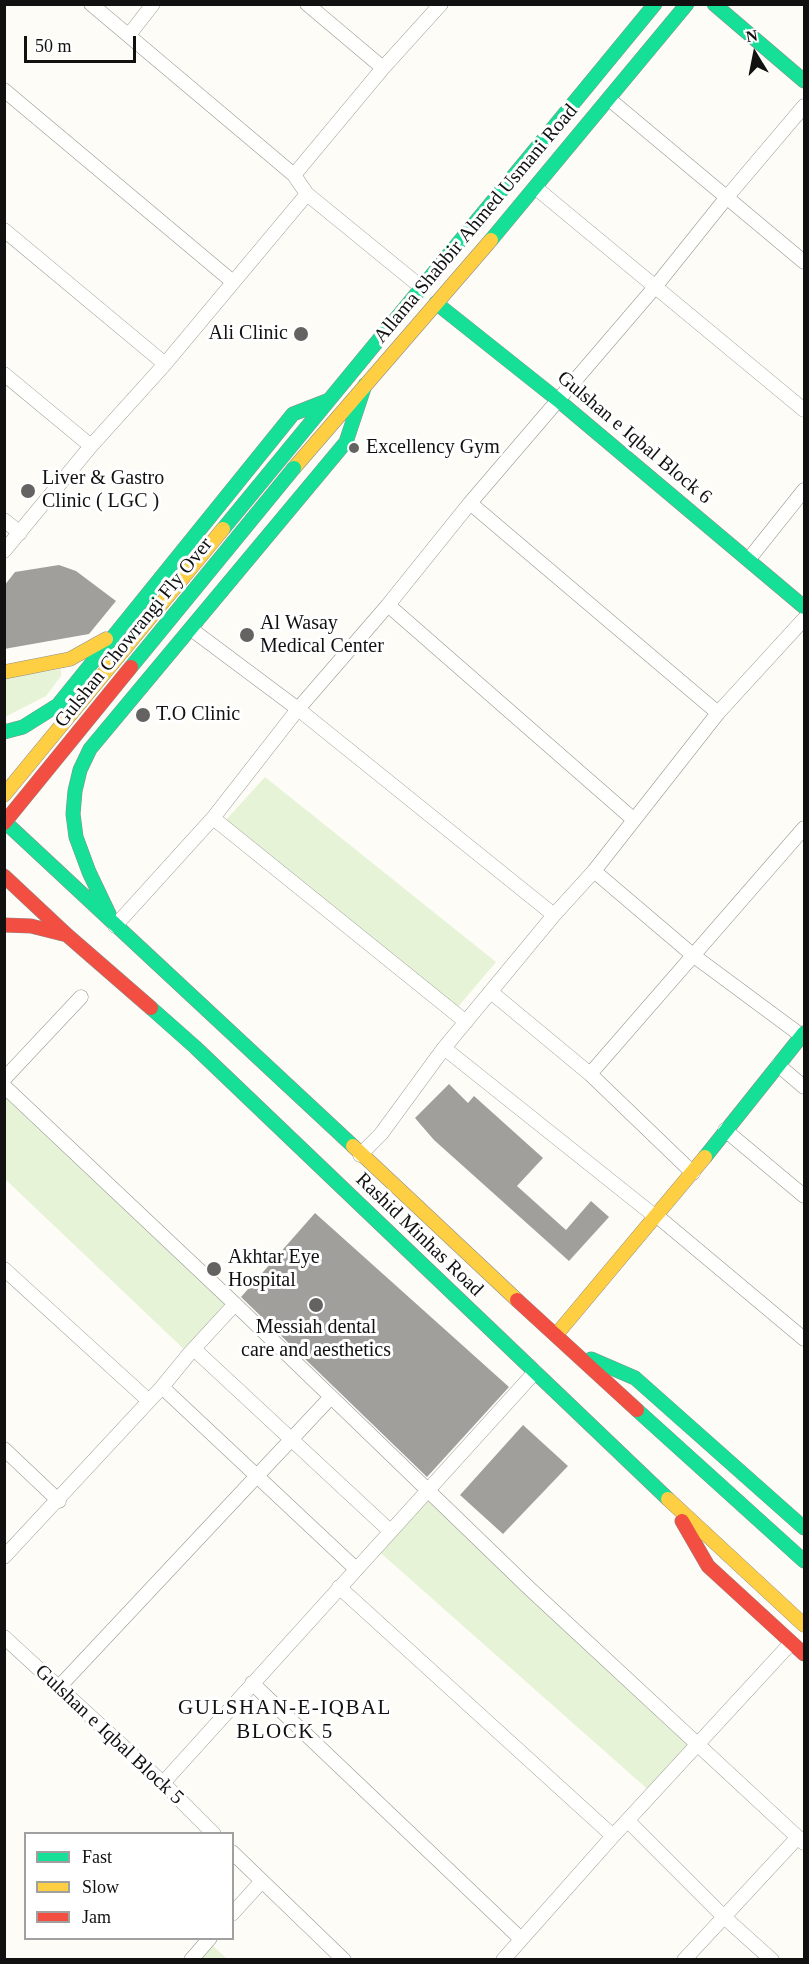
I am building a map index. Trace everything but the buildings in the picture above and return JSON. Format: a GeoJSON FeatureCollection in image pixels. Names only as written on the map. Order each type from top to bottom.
{"type":"FeatureCollection","features":[{"type":"Feature","properties":{"kind":"main road","name":"Allama Shabbir Ahmed Usmani Road"},"geometry":{"type":"LineString","coordinates":[[280,458],[655,4]]}},
{"type":"Feature","properties":{"kind":"main road","name":"Allama Shabbir Ahmed Usmani Road"},"geometry":{"type":"LineString","coordinates":[[294,468],[536,188],[687,4]]}},
{"type":"Feature","properties":{"kind":"main road"},"geometry":{"type":"LineString","coordinates":[[714,4],[804,81]]}},
{"type":"Feature","properties":{"kind":"main road","name":"Gulshan e Iqbal Block 6"},"geometry":{"type":"LineString","coordinates":[[436,303],[558,400],[804,607]]}},
{"type":"Feature","properties":{"kind":"main road"},"geometry":{"type":"LineString","coordinates":[[115,926],[89,872],[76,837],[73,814],[80,770],[90,749],[346,442],[365,385]]}},
{"type":"Feature","properties":{"kind":"main road"},"geometry":{"type":"LineString","coordinates":[[4,732],[23,728],[58,705],[293,414],[329,400]]}},
{"type":"Feature","properties":{"kind":"main road","name":"Gulshan Chowrangi Fly Over"},"geometry":{"type":"LineString","coordinates":[[4,795],[280,458]]}},
{"type":"Feature","properties":{"kind":"main road","name":"Gulshan Chowrangi Fly Over"},"geometry":{"type":"LineString","coordinates":[[4,822],[294,468]]}},
{"type":"Feature","properties":{"kind":"main road"},"geometry":{"type":"LineString","coordinates":[[4,672],[70,659],[117,633]]}},
{"type":"Feature","properties":{"kind":"main road","name":"Rashid Minhas Road"},"geometry":{"type":"LineString","coordinates":[[4,822],[360,1155],[710,1478],[804,1561]]}},
{"type":"Feature","properties":{"kind":"main road","name":"Rashid Minhas Road"},"geometry":{"type":"LineString","coordinates":[[4,876],[195,1047],[672,1503],[803,1624]]}},
{"type":"Feature","properties":{"kind":"main road"},"geometry":{"type":"LineString","coordinates":[[4,925],[31,926],[68,935]]}},
{"type":"Feature","properties":{"kind":"main road"},"geometry":{"type":"LineString","coordinates":[[556,1335],[693,1173],[803,1035]]}},
{"type":"Feature","properties":{"kind":"main road"},"geometry":{"type":"LineString","coordinates":[[573,1351],[635,1378],[804,1528]]}},
{"type":"Feature","properties":{"kind":"main road"},"geometry":{"type":"LineString","coordinates":[[672,1503],[708,1566],[804,1654]]}},
{"type":"Feature","properties":{"kind":"street"},"geometry":{"type":"LineString","coordinates":[[91,4],[294,175],[307,194],[421,287]]}},
{"type":"Feature","properties":{"kind":"street"},"geometry":{"type":"LineString","coordinates":[[129,35],[153,4]]}},
{"type":"Feature","properties":{"kind":"street"},"geometry":{"type":"LineString","coordinates":[[306,4],[384,68]]}},
{"type":"Feature","properties":{"kind":"street"},"geometry":{"type":"LineString","coordinates":[[294,175],[441,4]]}},
{"type":"Feature","properties":{"kind":"street"},"geometry":{"type":"LineString","coordinates":[[4,90],[233,282]]}},
{"type":"Feature","properties":{"kind":"street"},"geometry":{"type":"LineString","coordinates":[[609,99],[804,262]]}},
{"type":"Feature","properties":{"kind":"street"},"geometry":{"type":"LineString","coordinates":[[115,926],[213,818],[298,709],[388,604],[470,502],[655,287],[804,106]]}},
{"type":"Feature","properties":{"kind":"street"},"geometry":{"type":"LineString","coordinates":[[536,188],[804,410]]}},
{"type":"Feature","properties":{"kind":"street"},"geometry":{"type":"LineString","coordinates":[[4,551],[307,194]]}},
{"type":"Feature","properties":{"kind":"street"},"geometry":{"type":"LineString","coordinates":[[4,230],[165,363]]}},
{"type":"Feature","properties":{"kind":"street"},"geometry":{"type":"LineString","coordinates":[[4,374],[92,446]]}},
{"type":"Feature","properties":{"kind":"street"},"geometry":{"type":"LineString","coordinates":[[748,559],[804,490]]}},
{"type":"Feature","properties":{"kind":"street"},"geometry":{"type":"LineString","coordinates":[[470,502],[718,713]]}},
{"type":"Feature","properties":{"kind":"street"},"geometry":{"type":"LineString","coordinates":[[4,520],[20,533]]}},
{"type":"Feature","properties":{"kind":"street"},"geometry":{"type":"LineString","coordinates":[[388,604],[633,819]]}},
{"type":"Feature","properties":{"kind":"street"},"geometry":{"type":"LineString","coordinates":[[360,1155],[381,1134],[444,1048],[554,915],[594,871],[718,713],[804,619]]}},
{"type":"Feature","properties":{"kind":"street"},"geometry":{"type":"LineString","coordinates":[[191,628],[298,709],[554,915]]}},
{"type":"Feature","properties":{"kind":"street"},"geometry":{"type":"LineString","coordinates":[[213,818],[466,1022]]}},
{"type":"Feature","properties":{"kind":"street"},"geometry":{"type":"LineString","coordinates":[[590,1074],[804,828]]}},
{"type":"Feature","properties":{"kind":"street"},"geometry":{"type":"LineString","coordinates":[[594,871],[694,956],[803,1035]]}},
{"type":"Feature","properties":{"kind":"street"},"geometry":{"type":"LineString","coordinates":[[491,992],[590,1074],[693,1173]]}},
{"type":"Feature","properties":{"kind":"street"},"geometry":{"type":"LineString","coordinates":[[81,997],[5,1080],[530,1589],[801,1840],[723,1916],[684,1959]]}},
{"type":"Feature","properties":{"kind":"street"},"geometry":{"type":"LineString","coordinates":[[444,1048],[656,1217],[804,1339]]}},
{"type":"Feature","properties":{"kind":"street"},"geometry":{"type":"LineString","coordinates":[[778,1065],[804,1087]]}},
{"type":"Feature","properties":{"kind":"street"},"geometry":{"type":"LineString","coordinates":[[725,1130],[804,1196]]}},
{"type":"Feature","properties":{"kind":"street"},"geometry":{"type":"LineString","coordinates":[[4,1269],[149,1401]]}},
{"type":"Feature","properties":{"kind":"street"},"geometry":{"type":"LineString","coordinates":[[4,1557],[59,1501],[235,1304]]}},
{"type":"Feature","properties":{"kind":"street"},"geometry":{"type":"LineString","coordinates":[[194,1349],[390,1531]]}},
{"type":"Feature","properties":{"kind":"street"},"geometry":{"type":"LineString","coordinates":[[163,1783],[535,1372]]}},
{"type":"Feature","properties":{"kind":"street"},"geometry":{"type":"LineString","coordinates":[[162,1387],[356,1569]]}},
{"type":"Feature","properties":{"kind":"street"},"geometry":{"type":"LineString","coordinates":[[59,1688],[331,1397]]}},
{"type":"Feature","properties":{"kind":"street"},"geometry":{"type":"LineString","coordinates":[[4,1449],[59,1501]]}},
{"type":"Feature","properties":{"kind":"street"},"geometry":{"type":"LineString","coordinates":[[339,1587],[613,1836]]}},
{"type":"Feature","properties":{"kind":"street","name":"Gulshan e Iqbal Block 5"},"geometry":{"type":"LineString","coordinates":[[4,1637],[213,1832]]}},
{"type":"Feature","properties":{"kind":"street"},"geometry":{"type":"LineString","coordinates":[[503,1959],[791,1643]]}},
{"type":"Feature","properties":{"kind":"street"},"geometry":{"type":"LineString","coordinates":[[252,1683],[521,1940]]}},
{"type":"Feature","properties":{"kind":"street"},"geometry":{"type":"LineString","coordinates":[[628,1821],[723,1916],[772,1959]]}},
{"type":"Feature","properties":{"kind":"street"},"geometry":{"type":"LineString","coordinates":[[234,1854],[344,1959]]}},
{"type":"Feature","properties":{"kind":"street"},"geometry":{"type":"LineString","coordinates":[[234,1912],[262,1881]]}},
{"type":"Feature","properties":{"kind":"street"},"geometry":{"type":"LineString","coordinates":[[191,1959],[208,1940]]}},
{"type":"Feature","properties":{"kind":"green space"},"geometry":{"type":"Polygon","coordinates":[[[61,669],[61,676],[46,696],[5,717],[4,678],[61,669]]]}},
{"type":"Feature","properties":{"kind":"green space"},"geometry":{"type":"Polygon","coordinates":[[[265,777],[496,962],[458,1007],[225,821],[265,777]]]}},
{"type":"Feature","properties":{"kind":"green space"},"geometry":{"type":"Polygon","coordinates":[[[4,1086],[236,1303],[189,1354],[5,1179],[4,1086]]]}},
{"type":"Feature","properties":{"kind":"green space"},"geometry":{"type":"Polygon","coordinates":[[[430,1488],[698,1745],[653,1794],[375,1548],[430,1488]]]}},
{"type":"Feature","properties":{"kind":"green space"},"geometry":{"type":"Polygon","coordinates":[[[208,1941],[227,1959],[191,1960],[208,1941]]]}},
{"type":"Feature","properties":{"kind":"traffic: fast"},"geometry":{"type":"LineString","coordinates":[[223,529],[655,4]]}},
{"type":"Feature","properties":{"kind":"traffic: fast"},"geometry":{"type":"LineString","coordinates":[[491,240],[687,4]]}},
{"type":"Feature","properties":{"kind":"traffic: fast"},"geometry":{"type":"LineString","coordinates":[[714,4],[804,81]]}},
{"type":"Feature","properties":{"kind":"traffic: fast"},"geometry":{"type":"LineString","coordinates":[[436,303],[558,400],[804,607]]}},
{"type":"Feature","properties":{"kind":"traffic: fast"},"geometry":{"type":"LineString","coordinates":[[109,914],[89,872],[76,837],[73,814],[80,770],[90,749],[346,442],[365,385]]}},
{"type":"Feature","properties":{"kind":"traffic: fast"},"geometry":{"type":"LineString","coordinates":[[4,732],[23,727],[58,705],[293,414],[329,400]]}},
{"type":"Feature","properties":{"kind":"traffic: fast"},"geometry":{"type":"LineString","coordinates":[[131,667],[294,468]]}},
{"type":"Feature","properties":{"kind":"traffic: fast"},"geometry":{"type":"LineString","coordinates":[[4,821],[353,1146]]}},
{"type":"Feature","properties":{"kind":"traffic: fast"},"geometry":{"type":"LineString","coordinates":[[151,1008],[195,1047],[668,1499]]}},
{"type":"Feature","properties":{"kind":"traffic: fast"},"geometry":{"type":"LineString","coordinates":[[705,1157],[804,1033]]}},
{"type":"Feature","properties":{"kind":"traffic: fast"},"geometry":{"type":"LineString","coordinates":[[591,1359],[635,1378],[804,1528]]}},
{"type":"Feature","properties":{"kind":"traffic: fast"},"geometry":{"type":"LineString","coordinates":[[637,1410],[804,1561]]}},
{"type":"Feature","properties":{"kind":"traffic: slow"},"geometry":{"type":"LineString","coordinates":[[294,468],[491,240]]}},
{"type":"Feature","properties":{"kind":"traffic: slow"},"geometry":{"type":"LineString","coordinates":[[4,795],[223,529]]}},
{"type":"Feature","properties":{"kind":"traffic: slow"},"geometry":{"type":"LineString","coordinates":[[4,672],[70,659],[106,639]]}},
{"type":"Feature","properties":{"kind":"traffic: slow"},"geometry":{"type":"LineString","coordinates":[[353,1146],[517,1300]]}},
{"type":"Feature","properties":{"kind":"traffic: slow"},"geometry":{"type":"LineString","coordinates":[[556,1335],[705,1157]]}},
{"type":"Feature","properties":{"kind":"traffic: slow"},"geometry":{"type":"LineString","coordinates":[[668,1499],[804,1625]]}},
{"type":"Feature","properties":{"kind":"traffic: jam"},"geometry":{"type":"LineString","coordinates":[[4,823],[131,667]]}},
{"type":"Feature","properties":{"kind":"traffic: jam"},"geometry":{"type":"LineString","coordinates":[[4,876],[67,935],[151,1008]]}},
{"type":"Feature","properties":{"kind":"traffic: jam"},"geometry":{"type":"LineString","coordinates":[[4,925],[31,926],[67,935]]}},
{"type":"Feature","properties":{"kind":"traffic: jam"},"geometry":{"type":"LineString","coordinates":[[517,1300],[637,1410]]}},
{"type":"Feature","properties":{"kind":"traffic: jam"},"geometry":{"type":"LineString","coordinates":[[682,1521],[708,1566],[804,1654]]}},
{"type":"Feature","properties":{"kind":"place","name":"Ali Clinic"},"geometry":{"type":"Point","coordinates":[301,334]}},
{"type":"Feature","properties":{"kind":"place","name":"Excellency Gym"},"geometry":{"type":"Point","coordinates":[354,448]}},
{"type":"Feature","properties":{"kind":"place","name":"Liver & Gastro Clinic ( LGC )"},"geometry":{"type":"Point","coordinates":[28,491]}},
{"type":"Feature","properties":{"kind":"place","name":"Al Wasay Medical Center"},"geometry":{"type":"Point","coordinates":[247,635]}},
{"type":"Feature","properties":{"kind":"place","name":"T.O Clinic"},"geometry":{"type":"Point","coordinates":[143,715]}},
{"type":"Feature","properties":{"kind":"place","name":"Akhtar Eye Hospital"},"geometry":{"type":"Point","coordinates":[214,1269]}},
{"type":"Feature","properties":{"kind":"place","name":"Messiah dental care and aesthetics"},"geometry":{"type":"Point","coordinates":[316,1305]}},
{"type":"Feature","properties":{"kind":"district","name":"GULSHAN-E-IQBAL BLOCK 5"},"geometry":{"type":"Point","coordinates":[285,1720]}}]}
